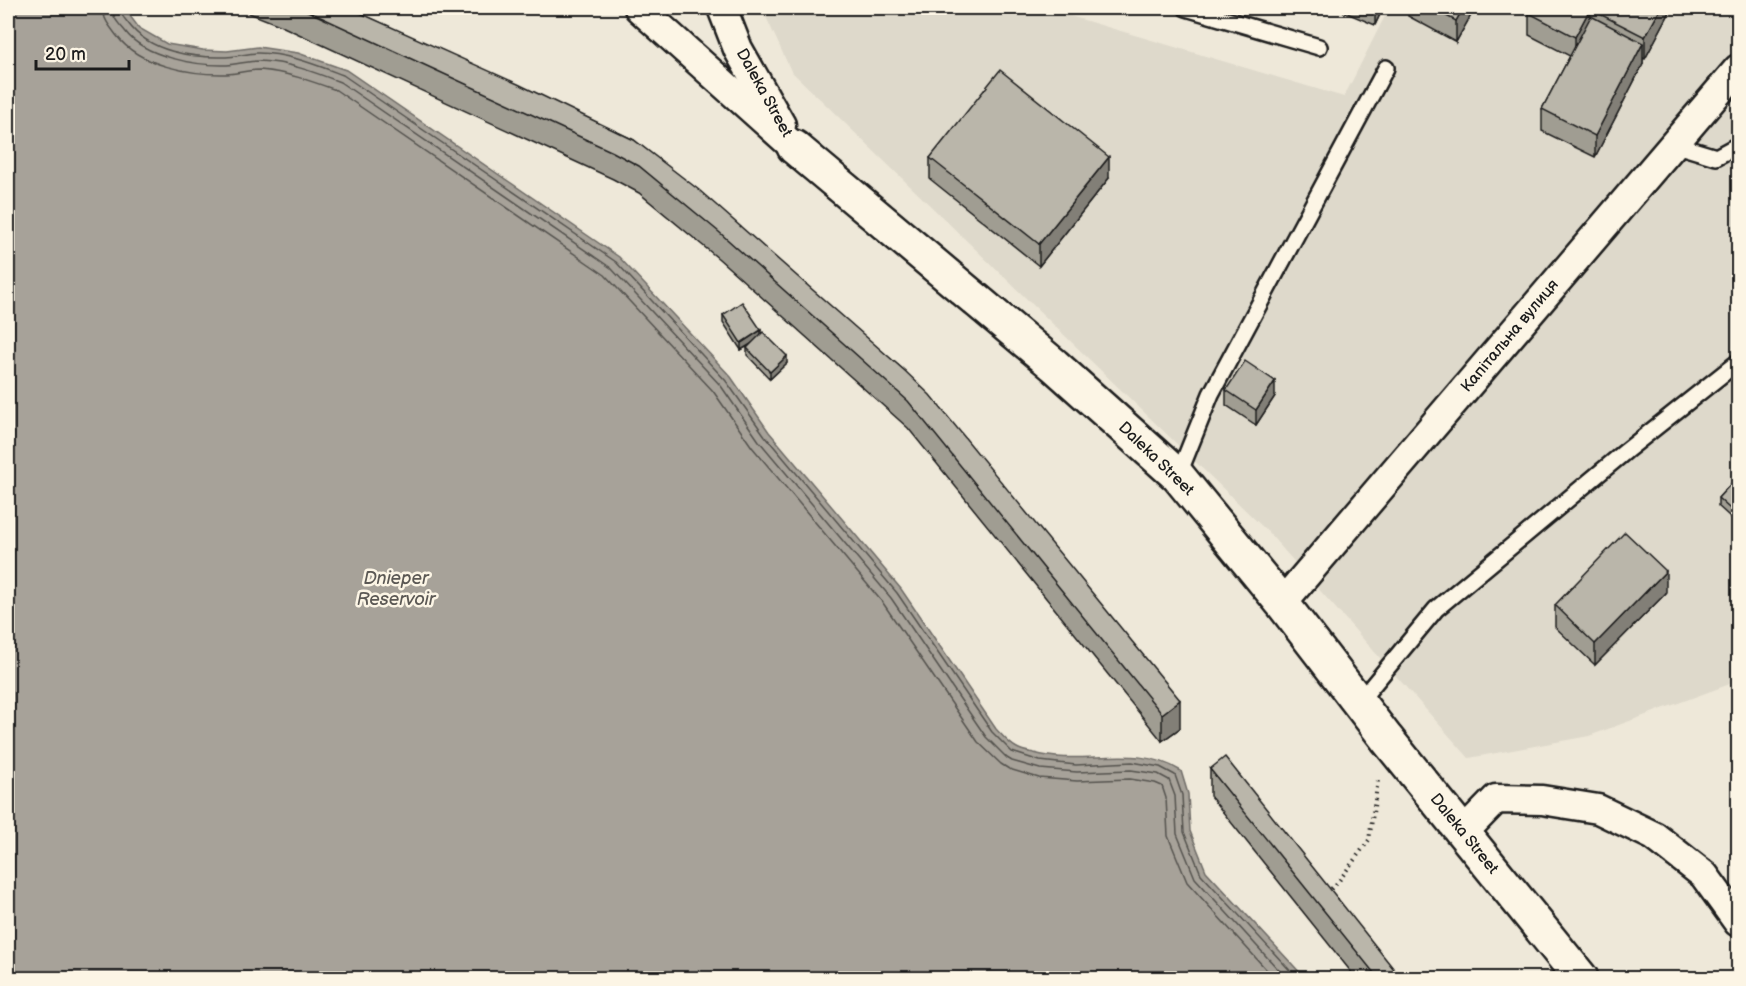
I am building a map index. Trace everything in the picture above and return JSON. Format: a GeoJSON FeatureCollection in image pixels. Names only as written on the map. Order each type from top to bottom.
{"type":"FeatureCollection","features":[{"type":"Feature","properties":{"kind":"street"},"geometry":{"type":"LineString","coordinates":[[639,8],[794,147]]}},
{"type":"Feature","properties":{"kind":"street","name":"Daleka Street"},"geometry":{"type":"LineString","coordinates":[[722,8],[738,49],[794,147],[1054,365],[1178,476],[1282,603],[1386,738],[1581,978]]}},
{"type":"Feature","properties":{"kind":"street","name":"Капітальна вулиця"},"geometry":{"type":"LineString","coordinates":[[1282,603],[1738,69]]}},
{"type":"Feature","properties":{"kind":"street"},"geometry":{"type":"LineString","coordinates":[[1463,833],[1496,799],[1542,800],[1598,808],[1654,836],[1704,875],[1738,922]]}},
{"type":"Feature","properties":{"kind":"lane"},"geometry":{"type":"LineString","coordinates":[[1185,8],[1319,47]]}},
{"type":"Feature","properties":{"kind":"lane"},"geometry":{"type":"LineString","coordinates":[[1178,476],[1211,394],[1386,68]]}},
{"type":"Feature","properties":{"kind":"lane"},"geometry":{"type":"LineString","coordinates":[[1673,144],[1716,157],[1738,145]]}},
{"type":"Feature","properties":{"kind":"lane"},"geometry":{"type":"LineString","coordinates":[[1359,702],[1436,609],[1626,451],[1738,362]]}},
{"type":"Feature","properties":{"kind":"path"},"geometry":{"type":"LineString","coordinates":[[1323,897],[1338,882],[1368,840],[1386,738]]}},
{"type":"Feature","properties":{"kind":"shaded area"},"geometry":{"type":"Polygon","coordinates":[[[762,8],[1043,8],[1344,97],[1389,8],[1738,8],[1738,681],[1589,736],[1469,758],[1267,531],[791,71],[762,8]]]}},
{"type":"Feature","properties":{"kind":"water","name":"Dnieper Reservoir"},"geometry":{"type":"Polygon","coordinates":[[[8,8],[124,8],[139,28],[167,44],[227,51],[258,47],[298,53],[346,70],[619,257],[731,377],[769,432],[901,589],[996,729],[1008,742],[1021,750],[1052,757],[1128,756],[1164,762],[1181,771],[1188,794],[1190,831],[1206,871],[1305,978],[8,978],[8,8]]]}},
{"type":"Feature","properties":{"kind":"building"},"geometry":{"type":"Polygon","coordinates":[[[301,8],[349,8],[518,84],[634,140],[699,190],[930,395],[1180,700],[1162,714],[908,401],[719,232],[639,166],[301,8]]]}},
{"type":"Feature","properties":{"kind":"building"},"geometry":{"type":"Polygon","coordinates":[[[1431,8],[1463,8],[1456,21],[1431,8]]]}},
{"type":"Feature","properties":{"kind":"building"},"geometry":{"type":"Polygon","coordinates":[[[1532,8],[1661,8],[1645,37],[1590,9],[1575,37],[1529,13],[1532,8]]]}},
{"type":"Feature","properties":{"kind":"building"},"geometry":{"type":"Polygon","coordinates":[[[1591,16],[1643,43],[1595,136],[1542,109],[1591,16]]]}},
{"type":"Feature","properties":{"kind":"building"},"geometry":{"type":"Polygon","coordinates":[[[1000,70],[1109,157],[1039,244],[930,158],[1000,70]]]}},
{"type":"Feature","properties":{"kind":"building"},"geometry":{"type":"Polygon","coordinates":[[[742,302],[761,330],[741,343],[723,315],[742,302]]]}},
{"type":"Feature","properties":{"kind":"building"},"geometry":{"type":"Polygon","coordinates":[[[763,332],[787,356],[770,372],[747,348],[763,332]]]}},
{"type":"Feature","properties":{"kind":"building"},"geometry":{"type":"Polygon","coordinates":[[[1245,361],[1275,381],[1256,410],[1226,390],[1245,361]]]}},
{"type":"Feature","properties":{"kind":"building"},"geometry":{"type":"Polygon","coordinates":[[[1738,476],[1738,516],[1718,498],[1738,476]]]}},
{"type":"Feature","properties":{"kind":"building"},"geometry":{"type":"Polygon","coordinates":[[[1625,532],[1666,571],[1595,644],[1555,605],[1625,532]]]}},
{"type":"Feature","properties":{"kind":"building"},"geometry":{"type":"Polygon","coordinates":[[[1225,757],[1401,978],[1378,978],[1210,769],[1225,757]]]}}]}
